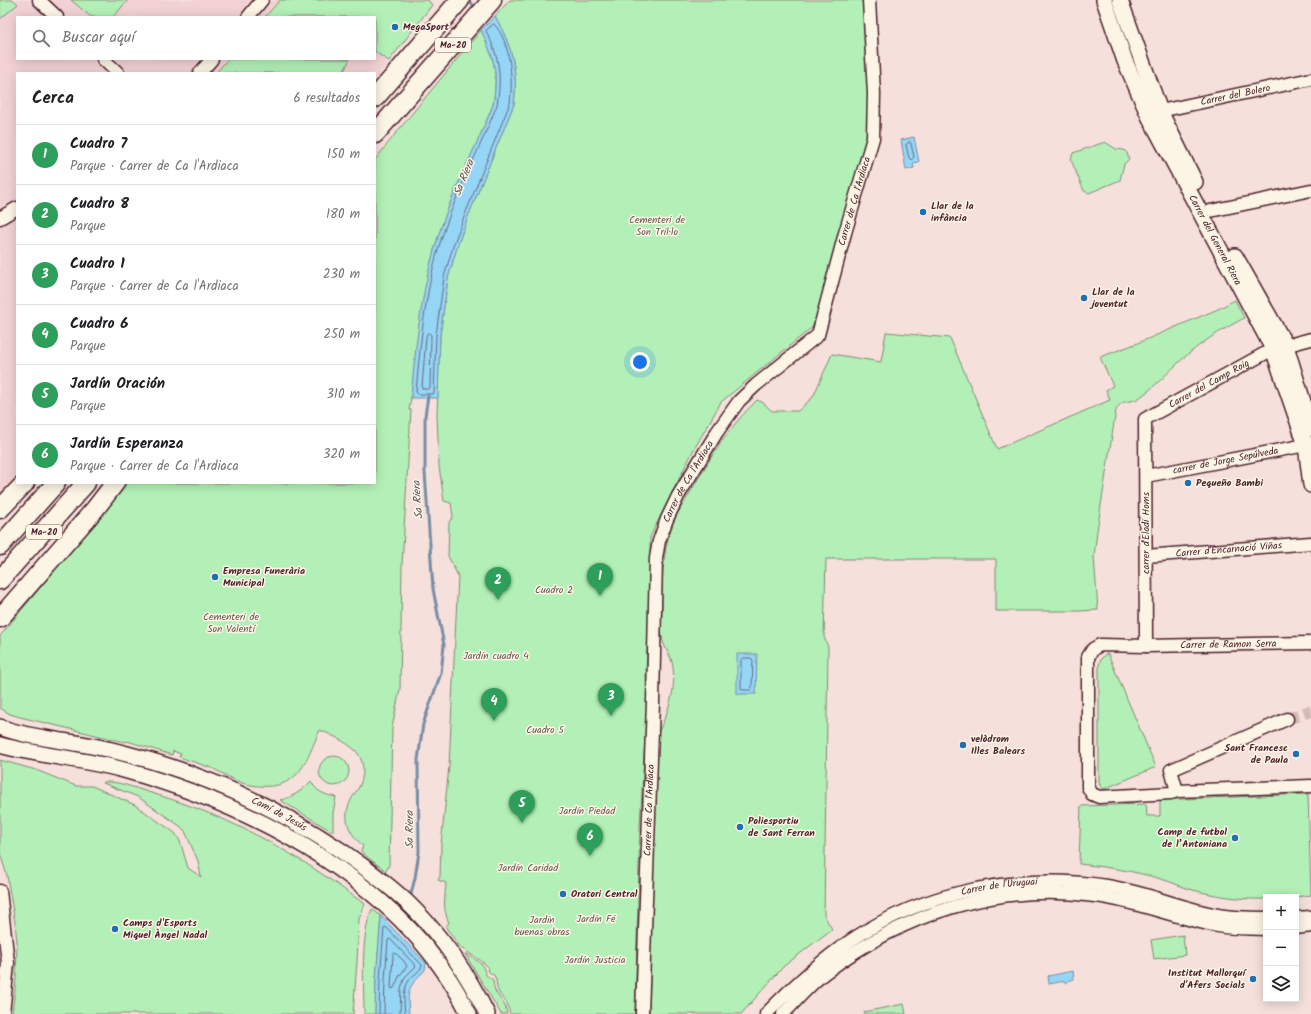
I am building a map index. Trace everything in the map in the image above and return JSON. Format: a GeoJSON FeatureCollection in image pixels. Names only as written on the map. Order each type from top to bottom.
{"type":"FeatureCollection","features":[{"type":"Feature","properties":{"kind":"highway","name":"Ma-20"},"geometry":{"type":"LineString","coordinates":[[376,97],[460,0]]}},
{"type":"Feature","properties":{"kind":"highway","name":"Ma-20"},"geometry":{"type":"LineString","coordinates":[[376,133],[492,0]]}},
{"type":"Feature","properties":{"kind":"highway"},"geometry":{"type":"LineString","coordinates":[[0,509],[24,484]]}},
{"type":"Feature","properties":{"kind":"highway","name":"Ma-20"},"geometry":{"type":"LineString","coordinates":[[0,546],[55,484]]}},
{"type":"Feature","properties":{"kind":"highway","name":"Ma-20"},"geometry":{"type":"LineString","coordinates":[[0,580],[85,484]]}},
{"type":"Feature","properties":{"kind":"highway"},"geometry":{"type":"LineString","coordinates":[[0,618],[95,509],[114,484]]}},
{"type":"Feature","properties":{"kind":"main road","name":"Carrer del General Riera"},"geometry":{"type":"LineString","coordinates":[[1111,1],[1160,111],[1210,212],[1280,347],[1311,428]]}},
{"type":"Feature","properties":{"kind":"main road","name":"Carrer del General Riera"},"geometry":{"type":"LineString","coordinates":[[1111,1],[1125,61],[1149,116],[1280,347],[1306,444],[1311,485]]}},
{"type":"Feature","properties":{"kind":"main road"},"geometry":{"type":"LineString","coordinates":[[0,627],[33,589],[46,566]]}},
{"type":"Feature","properties":{"kind":"main road"},"geometry":{"type":"LineString","coordinates":[[0,718],[11,723],[97,747]]}},
{"type":"Feature","properties":{"kind":"main road","name":"Camí de Jesús"},"geometry":{"type":"LineString","coordinates":[[0,727],[27,735],[97,747],[198,776],[263,805],[323,839],[387,884],[425,921],[457,961],[472,985],[487,1014]]}},
{"type":"Feature","properties":{"kind":"main road","name":"Camí de Jesús"},"geometry":{"type":"LineString","coordinates":[[0,745],[26,752],[88,762],[122,770],[168,784],[222,804],[264,824],[343,872],[378,899],[404,922],[430,951],[453,984],[469,1014]]}},
{"type":"Feature","properties":{"kind":"street"},"geometry":{"type":"LineString","coordinates":[[39,0],[56,16]]}},
{"type":"Feature","properties":{"kind":"street"},"geometry":{"type":"LineString","coordinates":[[249,16],[262,0]]}},
{"type":"Feature","properties":{"kind":"street","name":"Carrer de Ca l'Ardiaca"},"geometry":{"type":"LineString","coordinates":[[642,1014],[653,702],[656,558],[659,541],[678,496],[739,401],[756,385],[818,335],[845,233],[873,138],[874,94],[868,0]]}},
{"type":"Feature","properties":{"kind":"street"},"geometry":{"type":"LineString","coordinates":[[104,60],[117,72]]}},
{"type":"Feature","properties":{"kind":"street"},"geometry":{"type":"LineString","coordinates":[[201,72],[211,60]]}},
{"type":"Feature","properties":{"kind":"street","name":"Carrer del Bolero"},"geometry":{"type":"LineString","coordinates":[[1160,111],[1311,80]]}},
{"type":"Feature","properties":{"kind":"street"},"geometry":{"type":"LineString","coordinates":[[1210,212],[1311,190]]}},
{"type":"Feature","properties":{"kind":"street"},"geometry":{"type":"LineString","coordinates":[[0,218],[16,209]]}},
{"type":"Feature","properties":{"kind":"street","name":"Carrer del Camp Roig"},"geometry":{"type":"LineString","coordinates":[[1146,419],[1280,347],[1311,339]]}},
{"type":"Feature","properties":{"kind":"street","name":"carrer d'Eladi Homs"},"geometry":{"type":"LineString","coordinates":[[1146,419],[1146,646]]}},
{"type":"Feature","properties":{"kind":"street","name":"carrer de Jorge Sepúlveda"},"geometry":{"type":"LineString","coordinates":[[1146,476],[1306,444]]}},
{"type":"Feature","properties":{"kind":"street","name":"Carrer d'Encarnació Viñas"},"geometry":{"type":"LineString","coordinates":[[1146,556],[1311,543]]}},
{"type":"Feature","properties":{"kind":"street","name":"Carrer de Ramon Serra"},"geometry":{"type":"LineString","coordinates":[[1311,643],[1146,646],[1100,645],[1093,649],[1088,657],[1088,787],[1092,794],[1099,797],[1171,793],[1178,791],[1311,786]]}},
{"type":"Feature","properties":{"kind":"street"},"geometry":{"type":"LineString","coordinates":[[1178,791],[1171,770],[1288,719]]}},
{"type":"Feature","properties":{"kind":"street","name":"Carrer de l'Uruguai"},"geometry":{"type":"LineString","coordinates":[[766,1014],[807,973],[853,939],[868,930],[897,915],[931,901],[987,887],[1032,882],[1107,886],[1152,896],[1185,907],[1218,915],[1263,918]]}},
{"type":"Feature","properties":{"kind":"street"},"geometry":{"type":"LineString","coordinates":[[0,891],[8,963],[3,1014]]}},
{"type":"Feature","properties":{"kind":"street","name":"Carrer de l'Uruguai"},"geometry":{"type":"LineString","coordinates":[[783,1014],[825,973],[876,938],[934,912],[993,898],[1043,893],[1094,896],[1138,905],[1189,920],[1220,926],[1263,929]]}},
{"type":"Feature","properties":{"kind":"street"},"geometry":{"type":"LineString","coordinates":[[1299,918],[1311,916]]}},
{"type":"Feature","properties":{"kind":"street"},"geometry":{"type":"LineString","coordinates":[[1299,928],[1311,926]]}},
{"type":"Feature","properties":{"kind":"shaded area"},"geometry":{"type":"Polygon","coordinates":[[[0,0],[428,0],[432,5],[376,79],[376,72],[16,72],[16,484],[0,502],[0,0]]]}},
{"type":"Feature","properties":{"kind":"green space"},"geometry":{"type":"Polygon","coordinates":[[[0,0],[14,0],[18,4],[0,19],[0,0]]]}},
{"type":"Feature","properties":{"kind":"green space"},"geometry":{"type":"Polygon","coordinates":[[[71,0],[128,0],[114,16],[90,16],[71,0]]]}},
{"type":"Feature","properties":{"kind":"green space","name":"MegaSport"},"geometry":{"type":"Polygon","coordinates":[[[280,0],[428,0],[432,5],[389,61],[376,53],[376,16],[266,16],[280,0]]]}},
{"type":"Feature","properties":{"kind":"green space","name":"Cementeri de Son Tril·lo"},"geometry":{"type":"Polygon","coordinates":[[[510,0],[864,0],[869,86],[866,137],[815,325],[721,402],[693,451],[650,537],[650,588],[646,673],[647,701],[640,825],[635,1014],[510,1014],[507,1003],[500,995],[497,988],[494,975],[489,972],[488,967],[483,962],[461,948],[447,929],[446,926],[449,923],[445,908],[446,883],[438,880],[440,877],[441,845],[449,766],[458,576],[448,556],[449,522],[453,517],[451,503],[444,501],[439,466],[437,414],[440,335],[448,278],[458,244],[514,104],[515,80],[510,48],[495,16],[510,0]]]}},
{"type":"Feature","properties":{"kind":"green space","name":"Cementeri de Son Valentí"},"geometry":{"type":"Polygon","coordinates":[[[481,30],[494,66],[495,84],[493,105],[453,196],[441,228],[429,270],[421,312],[409,410],[411,410],[402,565],[400,689],[392,728],[389,865],[386,871],[361,851],[363,846],[348,826],[348,807],[360,785],[363,776],[363,766],[355,750],[343,741],[320,730],[307,758],[297,774],[291,779],[278,785],[257,786],[238,782],[214,769],[179,757],[181,754],[173,751],[172,755],[127,741],[125,742],[10,714],[0,708],[0,636],[126,484],[376,484],[376,159],[481,30]]]}},
{"type":"Feature","properties":{"kind":"green space"},"geometry":{"type":"Polygon","coordinates":[[[227,60],[350,60],[344,72],[217,72],[227,60]]]}},
{"type":"Feature","properties":{"kind":"green space"},"geometry":{"type":"Polygon","coordinates":[[[1105,142],[1116,149],[1124,150],[1129,159],[1124,164],[1120,180],[1089,193],[1084,191],[1071,160],[1073,153],[1105,142]]]}},
{"type":"Feature","properties":{"kind":"green space"},"geometry":{"type":"Polygon","coordinates":[[[1235,300],[1244,318],[1217,333],[1198,346],[1185,356],[1146,393],[1135,400],[1121,404],[1116,410],[1094,557],[1098,610],[996,611],[996,559],[826,559],[824,637],[828,651],[824,915],[832,929],[784,966],[741,1014],[649,1014],[656,738],[670,702],[674,683],[672,662],[664,644],[661,631],[664,557],[669,536],[678,513],[713,455],[737,421],[757,400],[762,402],[772,411],[798,411],[813,397],[832,354],[881,362],[886,332],[950,338],[997,449],[1110,400],[1106,390],[1113,386],[1100,357],[1138,343],[1218,309],[1235,300]]]}},
{"type":"Feature","properties":{"kind":"green space"},"geometry":{"type":"Polygon","coordinates":[[[1108,654],[1156,767],[1104,789],[1100,786],[1099,782],[1099,665],[1103,656],[1108,654]]]}},
{"type":"Feature","properties":{"kind":"green space"},"geometry":{"type":"Polygon","coordinates":[[[334,756],[345,760],[349,771],[345,782],[334,786],[323,782],[319,771],[323,760],[334,756]]]}},
{"type":"Feature","properties":{"kind":"green space"},"geometry":{"type":"Polygon","coordinates":[[[0,760],[36,770],[76,786],[92,786],[135,805],[175,833],[180,841],[188,868],[201,877],[198,861],[185,831],[180,826],[138,797],[103,783],[109,782],[121,784],[171,799],[238,826],[302,861],[365,904],[359,919],[353,1014],[12,1014],[16,979],[17,942],[7,876],[0,853],[0,760]]]}},
{"type":"Feature","properties":{"kind":"green space"},"geometry":{"type":"Polygon","coordinates":[[[311,781],[315,788],[321,792],[336,797],[333,813],[333,832],[280,800],[297,793],[311,781]]]}},
{"type":"Feature","properties":{"kind":"green space"},"geometry":{"type":"Polygon","coordinates":[[[1308,794],[1311,895],[1299,897],[1299,894],[1263,894],[1263,899],[1229,897],[1193,890],[1165,880],[1141,874],[1079,864],[1081,806],[1146,804],[1147,816],[1160,816],[1160,800],[1308,794]]]}},
{"type":"Feature","properties":{"kind":"green space"},"geometry":{"type":"Polygon","coordinates":[[[372,909],[381,916],[375,1014],[364,1014],[364,946],[368,920],[372,909]]]}},
{"type":"Feature","properties":{"kind":"green space"},"geometry":{"type":"Polygon","coordinates":[[[1183,935],[1185,955],[1154,959],[1151,940],[1183,935]]]}},
{"type":"Feature","properties":{"kind":"green space"},"geometry":{"type":"Polygon","coordinates":[[[465,954],[482,964],[486,975],[493,980],[495,991],[504,1005],[507,1014],[501,1014],[465,954]]]}},
{"type":"Feature","properties":{"kind":"green space"},"geometry":{"type":"Polygon","coordinates":[[[904,1004],[906,1014],[865,1014],[864,1012],[904,1004]]]}},
{"type":"Feature","properties":{"kind":"water"},"geometry":{"type":"Polygon","coordinates":[[[495,16],[510,48],[515,80],[514,104],[467,219],[448,278],[440,335],[438,398],[411,398],[415,355],[424,291],[434,249],[453,196],[493,105],[495,84],[494,66],[481,30],[495,16]]]}},
{"type":"Feature","properties":{"kind":"water"},"geometry":{"type":"Polygon","coordinates":[[[914,137],[919,162],[913,163],[914,168],[906,170],[901,140],[914,137]]]}},
{"type":"Feature","properties":{"kind":"water"},"geometry":{"type":"Polygon","coordinates":[[[737,654],[757,654],[756,694],[737,694],[737,654]]]}},
{"type":"Feature","properties":{"kind":"water"},"geometry":{"type":"Polygon","coordinates":[[[381,916],[426,963],[425,970],[410,989],[408,999],[409,1014],[375,1014],[381,916]]]}},
{"type":"Feature","properties":{"kind":"water"},"geometry":{"type":"Polygon","coordinates":[[[1073,971],[1074,979],[1066,983],[1065,981],[1049,984],[1048,976],[1073,971]]]}},
{"type":"Feature","properties":{"kind":"waterway","name":"Sa Riera"},"geometry":{"type":"LineString","coordinates":[[468,0],[476,9]]}},
{"type":"Feature","properties":{"kind":"waterway","name":"Sa Riera"},"geometry":{"type":"LineString","coordinates":[[410,898],[419,852],[418,760],[423,724],[441,673],[444,645],[433,589],[425,472],[425,416],[428,396]]}},
{"type":"Feature","properties":{"kind":"tunnel"},"geometry":{"type":"LineString","coordinates":[[1287,719],[1311,711]]}},
{"type":"Feature","properties":{"kind":"place","name":"MegaSport"},"geometry":{"type":"Point","coordinates":[395,27]}},
{"type":"Feature","properties":{"kind":"place","name":"Llar de la infància"},"geometry":{"type":"Point","coordinates":[923,212]}},
{"type":"Feature","properties":{"kind":"place","name":"Llar de la joventut"},"geometry":{"type":"Point","coordinates":[1084,298]}},
{"type":"Feature","properties":{"kind":"place","name":"Pequeño Bambi"},"geometry":{"type":"Point","coordinates":[1188,483]}},
{"type":"Feature","properties":{"kind":"place","name":"Empresa Funerària Municipal"},"geometry":{"type":"Point","coordinates":[215,577]}},
{"type":"Feature","properties":{"kind":"place","name":"Cuadro 7"},"geometry":{"type":"Point","coordinates":[600,596]}},
{"type":"Feature","properties":{"kind":"place","name":"Cuadro 8"},"geometry":{"type":"Point","coordinates":[498,600]}},
{"type":"Feature","properties":{"kind":"place","name":"Cuadro 1"},"geometry":{"type":"Point","coordinates":[611,716]}},
{"type":"Feature","properties":{"kind":"place","name":"Cuadro 6"},"geometry":{"type":"Point","coordinates":[494,721]}},
{"type":"Feature","properties":{"kind":"place","name":"velòdrom Illes Balears"},"geometry":{"type":"Point","coordinates":[963,745]}},
{"type":"Feature","properties":{"kind":"place","name":"Sant Francesc de Paula"},"geometry":{"type":"Point","coordinates":[1296,754]}},
{"type":"Feature","properties":{"kind":"place","name":"Jardín Oración"},"geometry":{"type":"Point","coordinates":[522,823]}},
{"type":"Feature","properties":{"kind":"place","name":"Poliesportiu de Sant Ferran"},"geometry":{"type":"Point","coordinates":[740,827]}},
{"type":"Feature","properties":{"kind":"place","name":"Camp de futbol de l’Antoniana"},"geometry":{"type":"Point","coordinates":[1235,838]}},
{"type":"Feature","properties":{"kind":"place","name":"Jardín Esperanza"},"geometry":{"type":"Point","coordinates":[590,856]}},
{"type":"Feature","properties":{"kind":"place","name":"Oratori Central"},"geometry":{"type":"Point","coordinates":[563,894]}},
{"type":"Feature","properties":{"kind":"place","name":"Camps d'Esports Miquel Àngel Nadal"},"geometry":{"type":"Point","coordinates":[115,929]}},
{"type":"Feature","properties":{"kind":"place","name":"Institut Mallorquí d'Afers Socials"},"geometry":{"type":"Point","coordinates":[1253,979]}},
{"type":"Feature","properties":{"kind":"park label","name":"Cuadro 2"},"geometry":{"type":"Point","coordinates":[554,590]}},
{"type":"Feature","properties":{"kind":"park label","name":"Jardín cuadro 4"},"geometry":{"type":"Point","coordinates":[496,656]}},
{"type":"Feature","properties":{"kind":"park label","name":"Cuadro 5"},"geometry":{"type":"Point","coordinates":[545,730]}},
{"type":"Feature","properties":{"kind":"park label","name":"Jardín Piedad"},"geometry":{"type":"Point","coordinates":[587,811]}},
{"type":"Feature","properties":{"kind":"park label","name":"Jardín Caridad"},"geometry":{"type":"Point","coordinates":[528,868]}},
{"type":"Feature","properties":{"kind":"park label","name":"Jardín Fé"},"geometry":{"type":"Point","coordinates":[596,919]}},
{"type":"Feature","properties":{"kind":"park label","name":"Jardín buenas obras"},"geometry":{"type":"Point","coordinates":[542,926]}},
{"type":"Feature","properties":{"kind":"park label","name":"Jardín Justicia"},"geometry":{"type":"Point","coordinates":[595,960]}}]}
